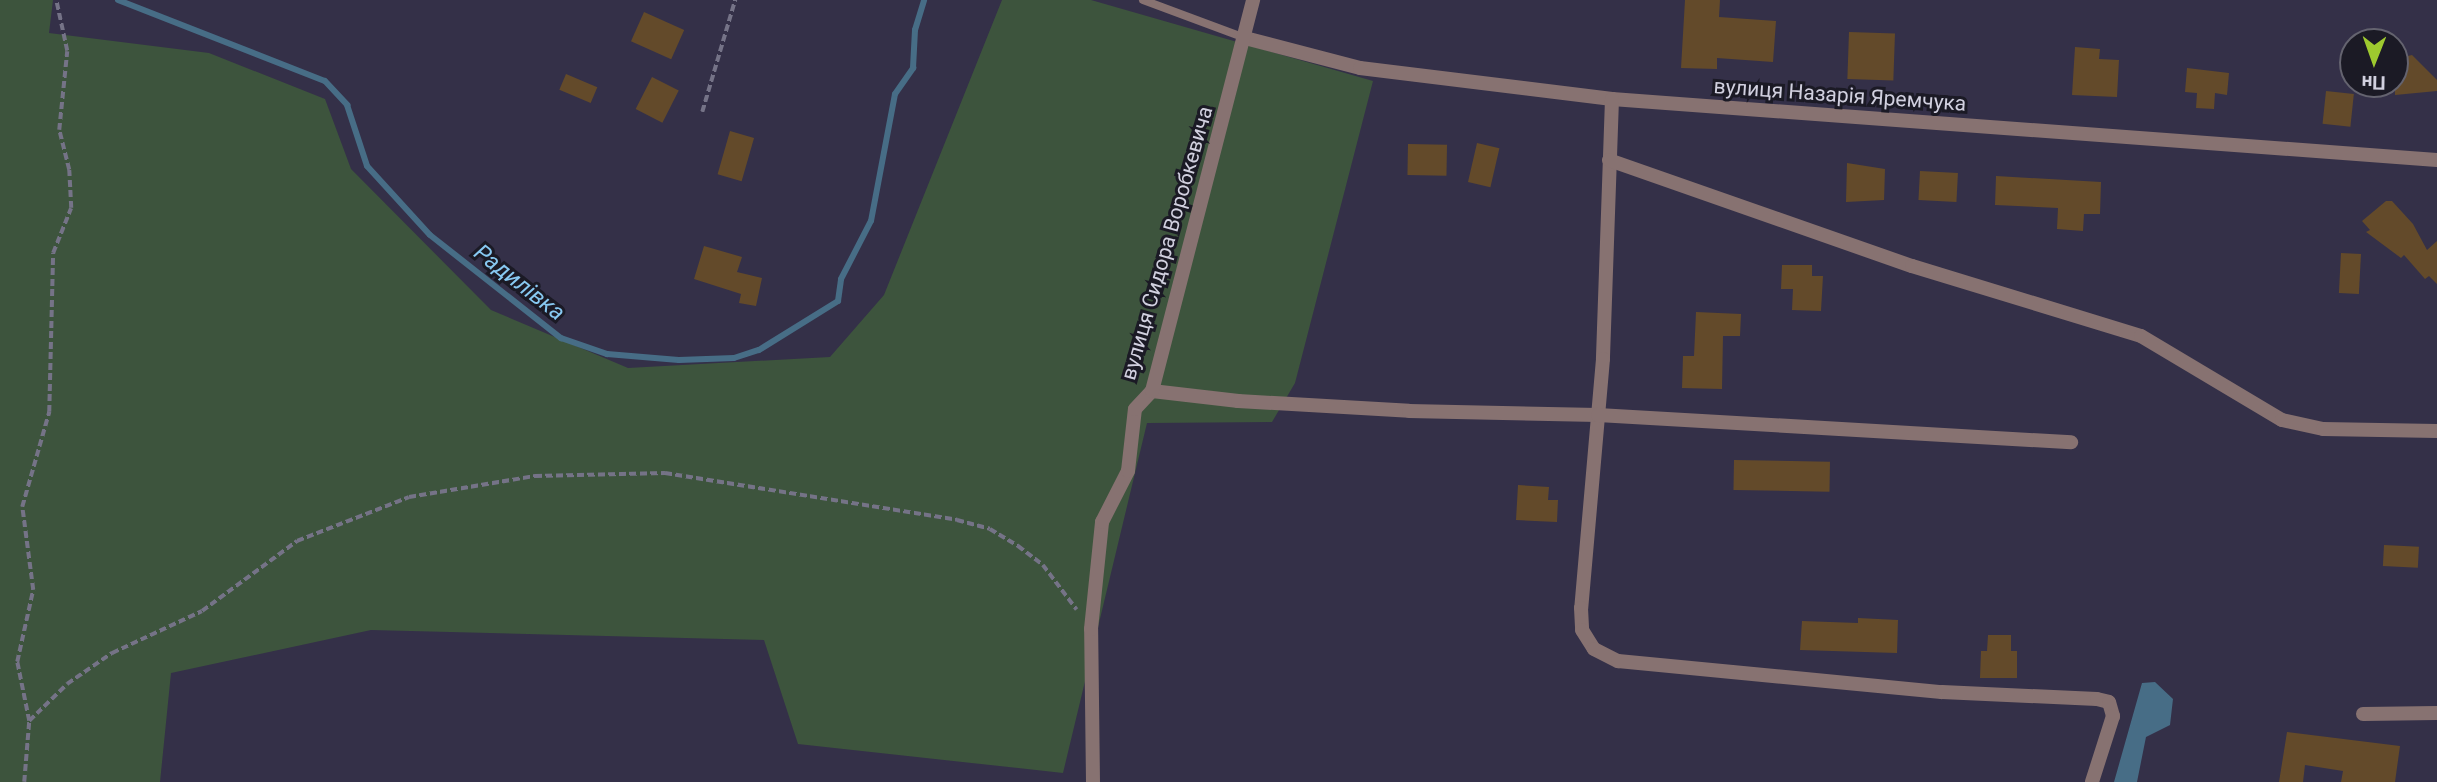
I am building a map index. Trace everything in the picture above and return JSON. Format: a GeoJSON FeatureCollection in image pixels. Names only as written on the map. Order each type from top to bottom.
{"type":"FeatureCollection","features":[{"type":"Feature","properties":{"kind":"street","name":"вулиця Сидора Воробкевича"},"geometry":{"type":"LineString","coordinates":[[1093,782],[1091,629],[1102,522],[1128,471],[1135,409],[1152,391],[1253,0]]}},
{"type":"Feature","properties":{"kind":"street","name":"вулиця Назарія Яремчука"},"geometry":{"type":"LineString","coordinates":[[1245,38],[1360,68],[1612,99],[2437,160]]}},
{"type":"Feature","properties":{"kind":"street"},"geometry":{"type":"LineString","coordinates":[[1612,99],[1598,415],[1581,608],[1582,630],[1594,649],[1618,661],[1942,692],[2097,699],[2109,702],[2113,716],[2092,782]]}},
{"type":"Feature","properties":{"kind":"street"},"geometry":{"type":"LineString","coordinates":[[1609,160],[1912,266],[2141,336],[2282,420],[2323,429],[2437,431]]}},
{"type":"Feature","properties":{"kind":"street"},"geometry":{"type":"LineString","coordinates":[[1152,391],[1238,401],[1409,411],[1598,415],[2071,442]]}},
{"type":"Feature","properties":{"kind":"street"},"geometry":{"type":"LineString","coordinates":[[2363,714],[2437,713]]}},
{"type":"Feature","properties":{"kind":"lane"},"geometry":{"type":"LineString","coordinates":[[1143,0],[1245,38]]}},
{"type":"Feature","properties":{"kind":"path"},"geometry":{"type":"LineString","coordinates":[[24,782],[29,721],[17,662],[33,590],[22,507],[49,412],[53,253],[71,208],[69,170],[59,130],[67,51],[55,12],[56,0]]}},
{"type":"Feature","properties":{"kind":"path"},"geometry":{"type":"LineString","coordinates":[[702,112],[735,0]]}},
{"type":"Feature","properties":{"kind":"path"},"geometry":{"type":"LineString","coordinates":[[29,721],[67,684],[112,653],[202,611],[297,541],[409,497],[535,476],[665,473],[957,520],[990,529],[1043,565],[1091,629]]}},
{"type":"Feature","properties":{"kind":"green space"},"geometry":{"type":"Polygon","coordinates":[[[0,0],[53,0],[49,33],[209,53],[325,99],[351,169],[491,310],[628,368],[830,357],[884,295],[1002,0],[1091,0],[1373,81],[1295,383],[1272,422],[1147,423],[1063,773],[798,744],[764,640],[371,630],[171,673],[160,782],[0,782],[0,0]]]}},
{"type":"Feature","properties":{"kind":"water"},"geometry":{"type":"Polygon","coordinates":[[[2155,682],[2173,699],[2170,725],[2146,737],[2137,782],[2114,782],[2142,683],[2155,682]]]}},
{"type":"Feature","properties":{"kind":"building"},"geometry":{"type":"Polygon","coordinates":[[[1685,0],[1720,0],[1719,17],[1776,21],[1773,62],[1717,58],[1717,69],[1681,68],[1685,0]]]}},
{"type":"Feature","properties":{"kind":"building"},"geometry":{"type":"Polygon","coordinates":[[[644,12],[684,30],[671,59],[631,41],[644,12]]]}},
{"type":"Feature","properties":{"kind":"building"},"geometry":{"type":"Polygon","coordinates":[[[1849,32],[1895,34],[1893,81],[1847,79],[1849,32]]]}},
{"type":"Feature","properties":{"kind":"building"},"geometry":{"type":"Polygon","coordinates":[[[2075,47],[2100,49],[2099,59],[2119,60],[2117,97],[2072,95],[2075,47]]]}},
{"type":"Feature","properties":{"kind":"building"},"geometry":{"type":"Polygon","coordinates":[[[2412,55],[2437,80],[2437,91],[2409,94],[2409,56],[2412,55]]]}},
{"type":"Feature","properties":{"kind":"building"},"geometry":{"type":"Polygon","coordinates":[[[2187,68],[2229,73],[2227,95],[2215,93],[2214,109],[2196,108],[2197,93],[2185,92],[2187,68]]]}},
{"type":"Feature","properties":{"kind":"building"},"geometry":{"type":"Polygon","coordinates":[[[566,74],[597,87],[591,103],[559,90],[566,74]]]}},
{"type":"Feature","properties":{"kind":"building"},"geometry":{"type":"Polygon","coordinates":[[[652,77],[679,91],[662,123],[636,109],[652,77]]]}},
{"type":"Feature","properties":{"kind":"building"},"geometry":{"type":"Polygon","coordinates":[[[2326,91],[2339,92],[2339,98],[2353,98],[2350,127],[2323,124],[2326,91]]]}},
{"type":"Feature","properties":{"kind":"building"},"geometry":{"type":"Polygon","coordinates":[[[730,131],[754,138],[742,181],[718,174],[730,131]]]}},
{"type":"Feature","properties":{"kind":"building"},"geometry":{"type":"Polygon","coordinates":[[[1477,143],[1499,148],[1490,187],[1468,182],[1477,143]]]}},
{"type":"Feature","properties":{"kind":"building"},"geometry":{"type":"Polygon","coordinates":[[[1408,144],[1447,145],[1446,176],[1407,175],[1408,144]]]}},
{"type":"Feature","properties":{"kind":"building"},"geometry":{"type":"Polygon","coordinates":[[[1847,163],[1885,169],[1884,200],[1846,202],[1847,163]]]}},
{"type":"Feature","properties":{"kind":"building"},"geometry":{"type":"Polygon","coordinates":[[[1920,171],[1958,173],[1956,202],[1918,200],[1920,171]]]}},
{"type":"Feature","properties":{"kind":"building"},"geometry":{"type":"Polygon","coordinates":[[[1996,176],[2101,182],[2100,214],[2084,214],[2083,231],[2057,229],[2058,208],[1995,205],[1996,176]]]}},
{"type":"Feature","properties":{"kind":"building"},"geometry":{"type":"Polygon","coordinates":[[[2386,201],[2392,201],[2413,224],[2427,250],[2437,241],[2437,284],[2429,276],[2425,279],[2404,255],[2401,258],[2366,232],[2370,230],[2362,221],[2386,201]]]}},
{"type":"Feature","properties":{"kind":"building"},"geometry":{"type":"Polygon","coordinates":[[[704,246],[742,257],[737,272],[762,278],[756,306],[739,303],[741,294],[694,279],[704,246]]]}},
{"type":"Feature","properties":{"kind":"building"},"geometry":{"type":"Polygon","coordinates":[[[2341,253],[2361,254],[2359,294],[2339,293],[2341,253]]]}},
{"type":"Feature","properties":{"kind":"building"},"geometry":{"type":"Polygon","coordinates":[[[1782,265],[1812,265],[1812,276],[1823,276],[1821,311],[1792,310],[1793,289],[1781,289],[1782,265]]]}},
{"type":"Feature","properties":{"kind":"building"},"geometry":{"type":"Polygon","coordinates":[[[1696,312],[1741,314],[1740,336],[1723,336],[1722,389],[1682,388],[1683,356],[1694,356],[1696,312]]]}},
{"type":"Feature","properties":{"kind":"building"},"geometry":{"type":"Polygon","coordinates":[[[1734,460],[1830,462],[1829,492],[1733,490],[1734,460]]]}},
{"type":"Feature","properties":{"kind":"building"},"geometry":{"type":"Polygon","coordinates":[[[1518,485],[1549,487],[1548,500],[1558,500],[1557,522],[1516,520],[1518,485]]]}},
{"type":"Feature","properties":{"kind":"building"},"geometry":{"type":"Polygon","coordinates":[[[2384,545],[2419,547],[2418,568],[2383,566],[2384,545]]]}},
{"type":"Feature","properties":{"kind":"building"},"geometry":{"type":"Polygon","coordinates":[[[1858,618],[1898,620],[1897,653],[1800,650],[1802,621],[1858,623],[1858,618]]]}},
{"type":"Feature","properties":{"kind":"building"},"geometry":{"type":"Polygon","coordinates":[[[1988,635],[2011,635],[2011,651],[2017,651],[2017,678],[1980,678],[1981,651],[1987,651],[1988,635]]]}},
{"type":"Feature","properties":{"kind":"building"},"geometry":{"type":"Polygon","coordinates":[[[2287,732],[2400,746],[2395,782],[2341,782],[2343,771],[2305,765],[2303,782],[2279,782],[2287,732]]]}},
{"type":"Feature","properties":{"kind":"waterway","name":"Радилівка"},"geometry":{"type":"LineString","coordinates":[[118,0],[325,81],[347,105],[367,166],[430,235],[561,338],[607,354],[679,360],[734,358],[759,350],[838,301],[841,279],[871,221],[895,94],[913,68],[915,30],[924,0]]}}]}
